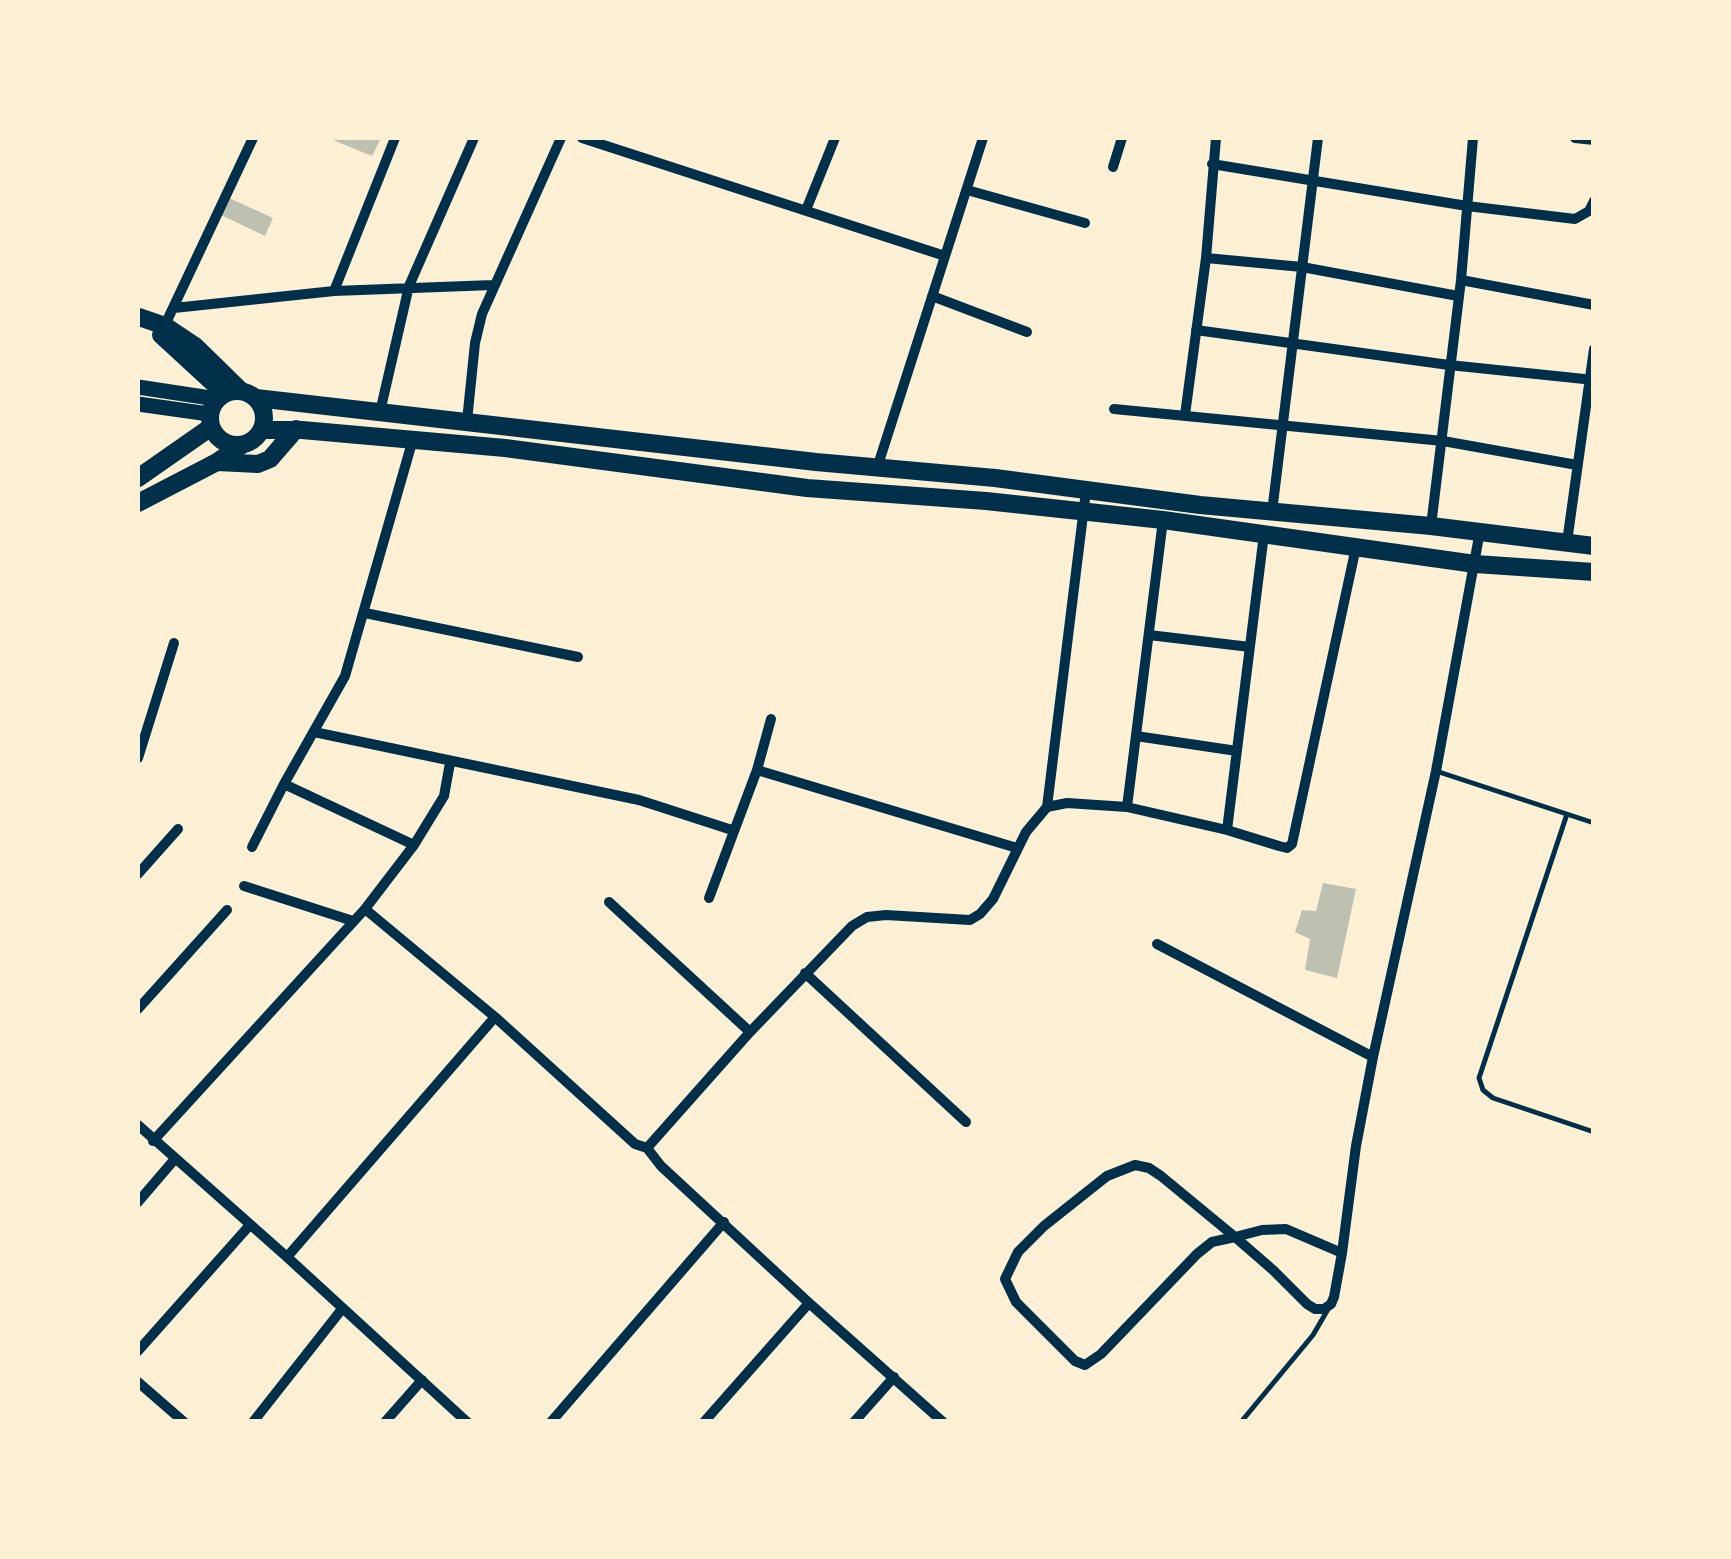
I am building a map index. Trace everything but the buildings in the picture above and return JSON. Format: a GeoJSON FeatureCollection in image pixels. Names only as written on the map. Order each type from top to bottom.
{"type":"FeatureCollection","features":[{"type":"Feature","properties":{"kind":"main road"},"geometry":{"type":"LineString","coordinates":[[138,316],[163,330],[226,403],[225,442],[242,445]]}},
{"type":"Feature","properties":{"kind":"main road"},"geometry":{"type":"LineString","coordinates":[[138,387],[264,413],[262,430],[250,442],[138,504]]}},
{"type":"Feature","properties":{"kind":"main road"},"geometry":{"type":"LineString","coordinates":[[138,478],[226,403]]}},
{"type":"Feature","properties":{"kind":"main road"},"geometry":{"type":"LineString","coordinates":[[138,404],[226,403],[467,420],[1594,546]]}},
{"type":"Feature","properties":{"kind":"main road"},"geometry":{"type":"LineString","coordinates":[[262,430],[413,439],[807,488],[986,501],[1163,520],[1475,564],[1594,572]]}},
{"type":"Feature","properties":{"kind":"main road"},"geometry":{"type":"LineString","coordinates":[[217,462],[258,464],[270,459],[296,430]]}},
{"type":"Feature","properties":{"kind":"street"},"geometry":{"type":"LineString","coordinates":[[163,330],[252,138]]}},
{"type":"Feature","properties":{"kind":"street"},"geometry":{"type":"LineString","coordinates":[[334,291],[395,138]]}},
{"type":"Feature","properties":{"kind":"street"},"geometry":{"type":"LineString","coordinates":[[380,412],[409,286],[474,138]]}},
{"type":"Feature","properties":{"kind":"street"},"geometry":{"type":"LineString","coordinates":[[467,420],[475,342],[493,285],[561,138]]}},
{"type":"Feature","properties":{"kind":"street"},"geometry":{"type":"LineString","coordinates":[[582,138],[945,256]]}},
{"type":"Feature","properties":{"kind":"street"},"geometry":{"type":"LineString","coordinates":[[806,210],[834,138]]}},
{"type":"Feature","properties":{"kind":"street"},"geometry":{"type":"LineString","coordinates":[[876,468],[982,138]]}},
{"type":"Feature","properties":{"kind":"street"},"geometry":{"type":"LineString","coordinates":[[1113,167],[1122,138]]}},
{"type":"Feature","properties":{"kind":"street"},"geometry":{"type":"LineString","coordinates":[[1185,415],[1206,258],[1216,138]]}},
{"type":"Feature","properties":{"kind":"street"},"geometry":{"type":"LineString","coordinates":[[1272,513],[1318,138]]}},
{"type":"Feature","properties":{"kind":"street"},"geometry":{"type":"LineString","coordinates":[[1431,526],[1462,280],[1474,138]]}},
{"type":"Feature","properties":{"kind":"street"},"geometry":{"type":"LineString","coordinates":[[1575,138],[1594,140]]}},
{"type":"Feature","properties":{"kind":"street"},"geometry":{"type":"LineString","coordinates":[[1212,164],[1466,206],[1574,219],[1589,211],[1594,200]]}},
{"type":"Feature","properties":{"kind":"street"},"geometry":{"type":"LineString","coordinates":[[967,190],[1085,223]]}},
{"type":"Feature","properties":{"kind":"street"},"geometry":{"type":"LineString","coordinates":[[1206,258],[1302,266],[1458,296]]}},
{"type":"Feature","properties":{"kind":"street"},"geometry":{"type":"LineString","coordinates":[[1462,280],[1594,304]]}},
{"type":"Feature","properties":{"kind":"street"},"geometry":{"type":"LineString","coordinates":[[174,308],[334,291],[493,285]]}},
{"type":"Feature","properties":{"kind":"street"},"geometry":{"type":"LineString","coordinates":[[932,296],[1028,332]]}},
{"type":"Feature","properties":{"kind":"street"},"geometry":{"type":"LineString","coordinates":[[1196,330],[1591,380]]}},
{"type":"Feature","properties":{"kind":"street"},"geometry":{"type":"LineString","coordinates":[[1567,542],[1594,349]]}},
{"type":"Feature","properties":{"kind":"street"},"geometry":{"type":"LineString","coordinates":[[1114,408],[1443,442],[1576,465]]}},
{"type":"Feature","properties":{"kind":"street"},"geometry":{"type":"LineString","coordinates":[[252,847],[345,676],[413,439]]}},
{"type":"Feature","properties":{"kind":"street"},"geometry":{"type":"LineString","coordinates":[[1047,807],[1086,491]]}},
{"type":"Feature","properties":{"kind":"street"},"geometry":{"type":"LineString","coordinates":[[1127,807],[1163,520]]}},
{"type":"Feature","properties":{"kind":"street"},"geometry":{"type":"LineString","coordinates":[[1342,1253],[1286,1230],[1262,1230],[1235,1237],[1212,1242],[1101,1354],[1085,1365],[1075,1361],[1016,1302],[1005,1279],[1018,1252],[1044,1226],[1107,1176],[1135,1165],[1161,1176],[1235,1237],[1307,1304],[1324,1309],[1331,1304],[1342,1253],[1356,1146],[1436,771],[1480,531]]}},
{"type":"Feature","properties":{"kind":"street"},"geometry":{"type":"LineString","coordinates":[[1227,830],[1264,534]]}},
{"type":"Feature","properties":{"kind":"street"},"geometry":{"type":"LineString","coordinates":[[647,1148],[750,1032],[852,926],[867,917],[907,914],[970,920],[992,898],[1035,818],[1047,807],[1067,803],[1127,807],[1287,848],[1292,844],[1356,546]]}},
{"type":"Feature","properties":{"kind":"street"},"geometry":{"type":"LineString","coordinates":[[364,613],[578,657]]}},
{"type":"Feature","properties":{"kind":"street"},"geometry":{"type":"LineString","coordinates":[[1149,635],[1250,646]]}},
{"type":"Feature","properties":{"kind":"street"},"geometry":{"type":"LineString","coordinates":[[138,758],[174,643]]}},
{"type":"Feature","properties":{"kind":"street"},"geometry":{"type":"LineString","coordinates":[[709,898],[771,719]]}},
{"type":"Feature","properties":{"kind":"street"},"geometry":{"type":"LineString","coordinates":[[314,732],[640,800],[732,830]]}},
{"type":"Feature","properties":{"kind":"street"},"geometry":{"type":"LineString","coordinates":[[1136,736],[1237,751]]}},
{"type":"Feature","properties":{"kind":"street"},"geometry":{"type":"LineString","coordinates":[[153,1142],[365,908],[414,845],[444,796],[450,763]]}},
{"type":"Feature","properties":{"kind":"street"},"geometry":{"type":"LineString","coordinates":[[756,770],[1017,848]]}},
{"type":"Feature","properties":{"kind":"street"},"geometry":{"type":"LineString","coordinates":[[284,784],[414,845]]}},
{"type":"Feature","properties":{"kind":"street"},"geometry":{"type":"LineString","coordinates":[[138,874],[178,829]]}},
{"type":"Feature","properties":{"kind":"street"},"geometry":{"type":"LineString","coordinates":[[244,886],[353,921]]}},
{"type":"Feature","properties":{"kind":"street"},"geometry":{"type":"LineString","coordinates":[[609,902],[750,1032]]}},
{"type":"Feature","properties":{"kind":"street"},"geometry":{"type":"LineString","coordinates":[[365,908],[495,1017],[634,1144],[647,1148],[660,1166],[944,1422]]}},
{"type":"Feature","properties":{"kind":"street"},"geometry":{"type":"LineString","coordinates":[[138,1009],[226,910]]}},
{"type":"Feature","properties":{"kind":"street"},"geometry":{"type":"LineString","coordinates":[[1157,944],[1374,1057]]}},
{"type":"Feature","properties":{"kind":"street"},"geometry":{"type":"LineString","coordinates":[[805,973],[966,1122]]}},
{"type":"Feature","properties":{"kind":"street"},"geometry":{"type":"LineString","coordinates":[[287,1257],[495,1017]]}},
{"type":"Feature","properties":{"kind":"street"},"geometry":{"type":"LineString","coordinates":[[138,1126],[467,1422]]}},
{"type":"Feature","properties":{"kind":"street"},"geometry":{"type":"LineString","coordinates":[[138,1202],[174,1160]]}},
{"type":"Feature","properties":{"kind":"street"},"geometry":{"type":"LineString","coordinates":[[551,1422],[724,1222]]}},
{"type":"Feature","properties":{"kind":"street"},"geometry":{"type":"LineString","coordinates":[[138,1351],[249,1226]]}},
{"type":"Feature","properties":{"kind":"street"},"geometry":{"type":"LineString","coordinates":[[704,1422],[809,1303]]}},
{"type":"Feature","properties":{"kind":"street"},"geometry":{"type":"LineString","coordinates":[[253,1422],[342,1309]]}},
{"type":"Feature","properties":{"kind":"street"},"geometry":{"type":"LineString","coordinates":[[854,1422],[894,1378]]}},
{"type":"Feature","properties":{"kind":"street"},"geometry":{"type":"LineString","coordinates":[[385,1422],[422,1380]]}},
{"type":"Feature","properties":{"kind":"street"},"geometry":{"type":"LineString","coordinates":[[138,1382],[184,1422]]}},
{"type":"Feature","properties":{"kind":"lane"},"geometry":{"type":"LineString","coordinates":[[1436,771],[1594,823]]}},
{"type":"Feature","properties":{"kind":"lane"},"geometry":{"type":"LineString","coordinates":[[1566,816],[1479,1078],[1483,1090],[1492,1098],[1594,1132]]}},
{"type":"Feature","properties":{"kind":"lane"},"geometry":{"type":"LineString","coordinates":[[1241,1422],[1313,1335],[1331,1304]]}}]}
